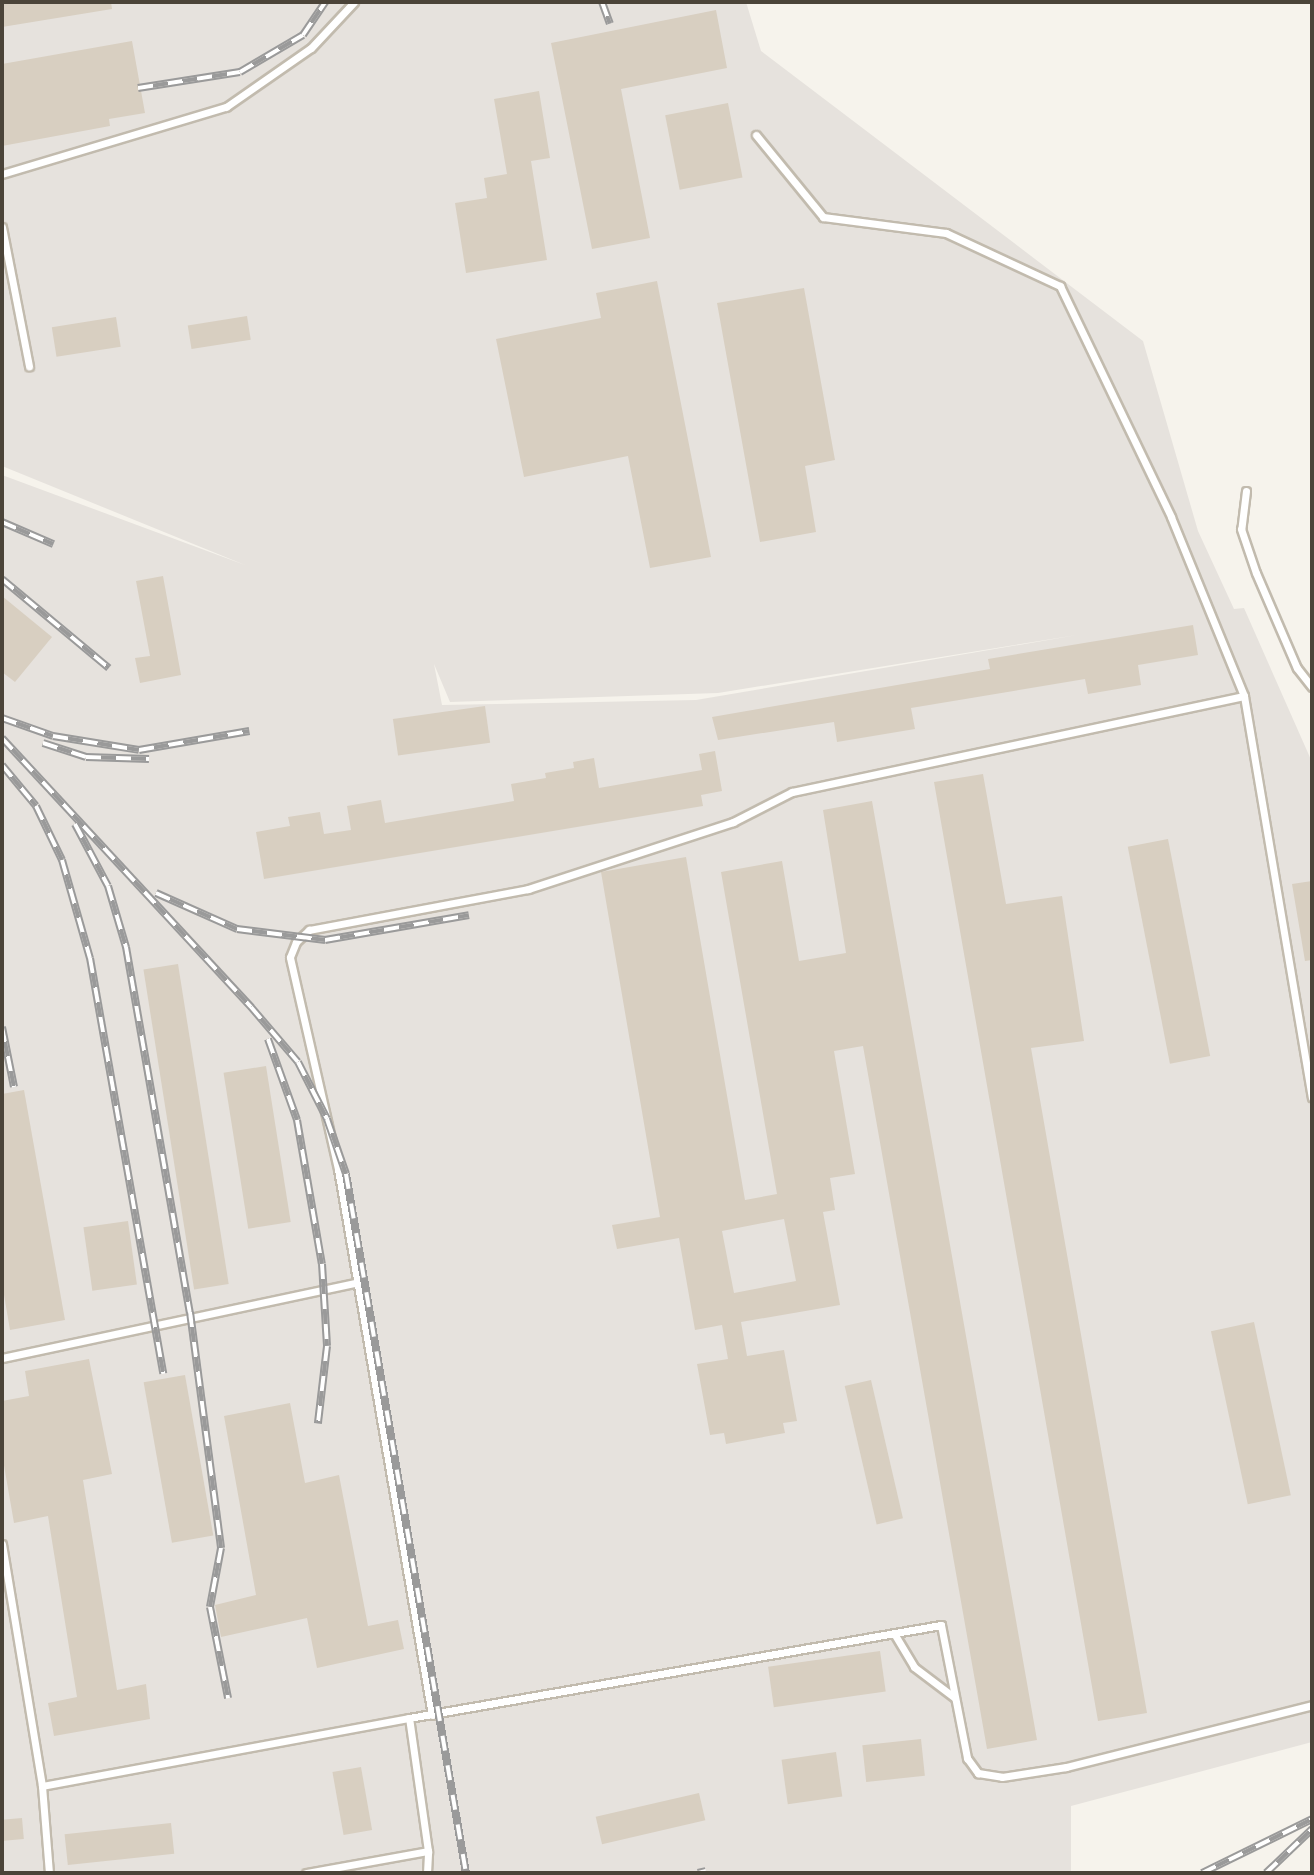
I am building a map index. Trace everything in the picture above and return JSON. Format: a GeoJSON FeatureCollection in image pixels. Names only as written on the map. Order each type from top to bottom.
{"type":"FeatureCollection","features":[{"type":"Feature","properties":{"kind":"lane"},"geometry":{"type":"LineString","coordinates":[[2,174],[226,107],[311,48],[354,2]]}},
{"type":"Feature","properties":{"kind":"lane"},"geometry":{"type":"LineString","coordinates":[[756,135],[823,217],[946,233],[1060,286],[1171,517],[1244,696],[1312,1097]]}},
{"type":"Feature","properties":{"kind":"lane"},"geometry":{"type":"LineString","coordinates":[[2,227],[29,366]]}},
{"type":"Feature","properties":{"kind":"lane"},"geometry":{"type":"LineString","coordinates":[[1246,491],[1241,529],[1256,573],[1297,668],[1312,687]]}},
{"type":"Feature","properties":{"kind":"lane"},"geometry":{"type":"LineString","coordinates":[[432,1715],[354,1283],[338,1169],[290,957],[309,930],[528,889],[733,822],[792,792],[1244,696]]}},
{"type":"Feature","properties":{"kind":"lane"},"geometry":{"type":"LineString","coordinates":[[2,1358],[354,1283]]}},
{"type":"Feature","properties":{"kind":"lane"},"geometry":{"type":"LineString","coordinates":[[2,1544],[42,1786],[49,1873]]}},
{"type":"Feature","properties":{"kind":"lane"},"geometry":{"type":"LineString","coordinates":[[42,1786],[941,1625],[967,1758],[978,1773],[1002,1777],[1066,1767],[1312,1705]]}},
{"type":"Feature","properties":{"kind":"lane"},"geometry":{"type":"LineString","coordinates":[[895,1635],[914,1667],[955,1698]]}},
{"type":"Feature","properties":{"kind":"lane"},"geometry":{"type":"LineString","coordinates":[[409,1718],[428,1851],[427,1873]]}},
{"type":"Feature","properties":{"kind":"lane"},"geometry":{"type":"LineString","coordinates":[[306,1873],[428,1851]]}},
{"type":"Feature","properties":{"kind":"shaded area"},"geometry":{"type":"Polygon","coordinates":[[[2,2],[746,2],[761,51],[1143,341],[1198,531],[1234,609],[1244,608],[1312,762],[1312,1742],[1071,1806],[1071,1873],[2,1873],[2,475],[245,565],[2,466],[2,2]],[[1077,635],[718,693],[450,702],[434,664],[442,705],[696,700],[1077,635]]]}},
{"type":"Feature","properties":{"kind":"building"},"geometry":{"type":"Polygon","coordinates":[[[2,2],[111,2],[112,9],[2,27],[2,2]]]}},
{"type":"Feature","properties":{"kind":"building"},"geometry":{"type":"Polygon","coordinates":[[[716,10],[727,68],[621,89],[650,238],[592,249],[551,43],[716,10]]]}},
{"type":"Feature","properties":{"kind":"building"},"geometry":{"type":"Polygon","coordinates":[[[132,41],[145,113],[109,119],[110,126],[2,146],[2,64],[132,41]]]}},
{"type":"Feature","properties":{"kind":"building"},"geometry":{"type":"Polygon","coordinates":[[[539,91],[550,158],[531,161],[547,260],[466,273],[455,203],[487,198],[484,178],[507,174],[494,99],[539,91]]]}},
{"type":"Feature","properties":{"kind":"building"},"geometry":{"type":"Polygon","coordinates":[[[728,103],[743,178],[680,190],[665,115],[728,103]]]}},
{"type":"Feature","properties":{"kind":"building"},"geometry":{"type":"Polygon","coordinates":[[[657,281],[711,557],[650,568],[628,456],[524,477],[496,339],[601,318],[596,293],[657,281]]]}},
{"type":"Feature","properties":{"kind":"building"},"geometry":{"type":"Polygon","coordinates":[[[804,288],[835,460],[805,466],[816,532],[760,542],[717,303],[804,288]]]}},
{"type":"Feature","properties":{"kind":"building"},"geometry":{"type":"Polygon","coordinates":[[[247,316],[251,340],[191,349],[188,325],[247,316]]]}},
{"type":"Feature","properties":{"kind":"building"},"geometry":{"type":"Polygon","coordinates":[[[116,317],[121,347],[56,357],[52,327],[116,317]]]}},
{"type":"Feature","properties":{"kind":"building"},"geometry":{"type":"Polygon","coordinates":[[[163,576],[181,675],[140,683],[135,658],[150,656],[136,581],[163,576]]]}},
{"type":"Feature","properties":{"kind":"building"},"geometry":{"type":"Polygon","coordinates":[[[2,596],[52,637],[15,682],[2,672],[2,596]]]}},
{"type":"Feature","properties":{"kind":"building"},"geometry":{"type":"Polygon","coordinates":[[[1193,625],[1198,655],[1138,665],[1141,685],[1088,694],[1085,679],[911,708],[915,729],[837,742],[834,722],[718,740],[712,717],[990,669],[988,659],[1193,625]]]}},
{"type":"Feature","properties":{"kind":"building"},"geometry":{"type":"Polygon","coordinates":[[[485,706],[490,743],[398,756],[393,719],[485,706]]]}},
{"type":"Feature","properties":{"kind":"building"},"geometry":{"type":"Polygon","coordinates":[[[715,751],[722,791],[701,795],[703,806],[264,879],[256,832],[290,826],[288,817],[320,812],[324,834],[351,830],[347,806],[381,800],[385,823],[514,801],[511,784],[546,778],[545,773],[574,768],[573,762],[594,758],[599,788],[702,770],[699,754],[715,751]]]}},
{"type":"Feature","properties":{"kind":"building"},"geometry":{"type":"Polygon","coordinates":[[[983,774],[1006,904],[1062,896],[1084,1041],[1031,1048],[1147,1713],[1098,1721],[934,782],[983,774]]]}},
{"type":"Feature","properties":{"kind":"building"},"geometry":{"type":"Polygon","coordinates":[[[872,801],[1037,1740],[987,1749],[863,1046],[834,1051],[855,1174],[830,1178],[835,1210],[823,1212],[840,1305],[741,1322],[747,1356],[784,1350],[797,1421],[783,1423],[785,1433],[726,1444],[724,1433],[710,1435],[697,1364],[728,1359],[722,1325],[695,1330],[679,1238],[617,1249],[612,1225],[660,1217],[601,872],[686,857],[745,1200],[777,1194],[721,872],[782,861],[799,961],[846,953],[823,810],[872,801]],[[784,1219],[722,1231],[734,1293],[796,1281],[784,1219]]]}},
{"type":"Feature","properties":{"kind":"building"},"geometry":{"type":"Polygon","coordinates":[[[1168,839],[1210,1056],[1170,1064],[1128,847],[1168,839]]]}},
{"type":"Feature","properties":{"kind":"building"},"geometry":{"type":"Polygon","coordinates":[[[1312,881],[1312,960],[1305,961],[1292,884],[1312,881]]]}},
{"type":"Feature","properties":{"kind":"building"},"geometry":{"type":"Polygon","coordinates":[[[178,964],[229,1284],[194,1289],[143,969],[178,964]]]}},
{"type":"Feature","properties":{"kind":"building"},"geometry":{"type":"Polygon","coordinates":[[[266,1066],[291,1222],[248,1229],[224,1073],[266,1066]]]}},
{"type":"Feature","properties":{"kind":"building"},"geometry":{"type":"Polygon","coordinates":[[[24,1090],[65,1320],[10,1330],[2,1283],[2,1094],[24,1090]]]}},
{"type":"Feature","properties":{"kind":"building"},"geometry":{"type":"Polygon","coordinates":[[[128,1221],[137,1284],[92,1291],[83,1227],[128,1221]]]}},
{"type":"Feature","properties":{"kind":"building"},"geometry":{"type":"Polygon","coordinates":[[[1254,1322],[1291,1495],[1248,1504],[1211,1331],[1254,1322]]]}},
{"type":"Feature","properties":{"kind":"building"},"geometry":{"type":"Polygon","coordinates":[[[89,1359],[112,1474],[83,1480],[117,1690],[146,1684],[150,1719],[54,1736],[48,1703],[77,1697],[48,1516],[14,1523],[2,1454],[2,1401],[29,1396],[25,1371],[89,1359]]]}},
{"type":"Feature","properties":{"kind":"building"},"geometry":{"type":"Polygon","coordinates":[[[185,1375],[213,1536],[172,1543],[144,1382],[185,1375]]]}},
{"type":"Feature","properties":{"kind":"building"},"geometry":{"type":"Polygon","coordinates":[[[871,1380],[903,1518],[877,1524],[845,1386],[871,1380]]]}},
{"type":"Feature","properties":{"kind":"building"},"geometry":{"type":"Polygon","coordinates":[[[290,1403],[305,1483],[339,1475],[368,1626],[398,1620],[404,1649],[317,1668],[307,1618],[221,1637],[215,1605],[256,1595],[224,1416],[290,1403]]]}},
{"type":"Feature","properties":{"kind":"building"},"geometry":{"type":"Polygon","coordinates":[[[880,1651],[886,1692],[774,1707],[768,1667],[880,1651]]]}},
{"type":"Feature","properties":{"kind":"building"},"geometry":{"type":"Polygon","coordinates":[[[921,1739],[925,1776],[866,1782],[862,1745],[921,1739]]]}},
{"type":"Feature","properties":{"kind":"building"},"geometry":{"type":"Polygon","coordinates":[[[836,1752],[842,1797],[788,1804],[782,1760],[836,1752]]]}},
{"type":"Feature","properties":{"kind":"building"},"geometry":{"type":"Polygon","coordinates":[[[361,1767],[372,1830],[344,1835],[332,1772],[361,1767]]]}},
{"type":"Feature","properties":{"kind":"building"},"geometry":{"type":"Polygon","coordinates":[[[699,1793],[705,1820],[602,1844],[596,1817],[699,1793]]]}},
{"type":"Feature","properties":{"kind":"building"},"geometry":{"type":"Polygon","coordinates":[[[22,1818],[24,1839],[4,1841],[2,1820],[22,1818]]]}},
{"type":"Feature","properties":{"kind":"building"},"geometry":{"type":"Polygon","coordinates":[[[171,1823],[174,1854],[68,1865],[65,1834],[171,1823]]]}},
{"type":"Feature","properties":{"kind":"railway"},"geometry":{"type":"LineString","coordinates":[[138,88],[240,72],[303,35],[325,2]]}},
{"type":"Feature","properties":{"kind":"railway"},"geometry":{"type":"LineString","coordinates":[[602,2],[610,24]]}},
{"type":"Feature","properties":{"kind":"railway"},"geometry":{"type":"LineString","coordinates":[[2,522],[53,544]]}},
{"type":"Feature","properties":{"kind":"railway"},"geometry":{"type":"LineString","coordinates":[[2,579],[109,668]]}},
{"type":"Feature","properties":{"kind":"railway"},"geometry":{"type":"LineString","coordinates":[[2,718],[53,736],[139,750],[249,731]]}},
{"type":"Feature","properties":{"kind":"railway"},"geometry":{"type":"LineString","coordinates":[[2,738],[298,1062],[327,1119],[346,1174],[466,1873]]}},
{"type":"Feature","properties":{"kind":"railway"},"geometry":{"type":"LineString","coordinates":[[43,743],[86,757],[149,759]]}},
{"type":"Feature","properties":{"kind":"railway"},"geometry":{"type":"LineString","coordinates":[[2,765],[36,806],[62,860],[90,958],[163,1374]]}},
{"type":"Feature","properties":{"kind":"railway"},"geometry":{"type":"LineString","coordinates":[[75,824],[108,886],[126,947],[190,1312],[221,1548],[210,1607],[228,1698]]}},
{"type":"Feature","properties":{"kind":"railway"},"geometry":{"type":"LineString","coordinates":[[156,893],[237,929],[325,940],[469,915]]}},
{"type":"Feature","properties":{"kind":"railway"},"geometry":{"type":"LineString","coordinates":[[2,1027],[14,1087]]}},
{"type":"Feature","properties":{"kind":"railway"},"geometry":{"type":"LineString","coordinates":[[268,1039],[297,1120],[322,1264],[327,1346],[318,1423]]}},
{"type":"Feature","properties":{"kind":"railway"},"geometry":{"type":"LineString","coordinates":[[1202,1873],[1312,1819]]}},
{"type":"Feature","properties":{"kind":"railway"},"geometry":{"type":"LineString","coordinates":[[1266,1873],[1312,1829]]}},
{"type":"Feature","properties":{"kind":"railway"},"geometry":{"type":"LineString","coordinates":[[698,1873],[706,1871]]}}]}
